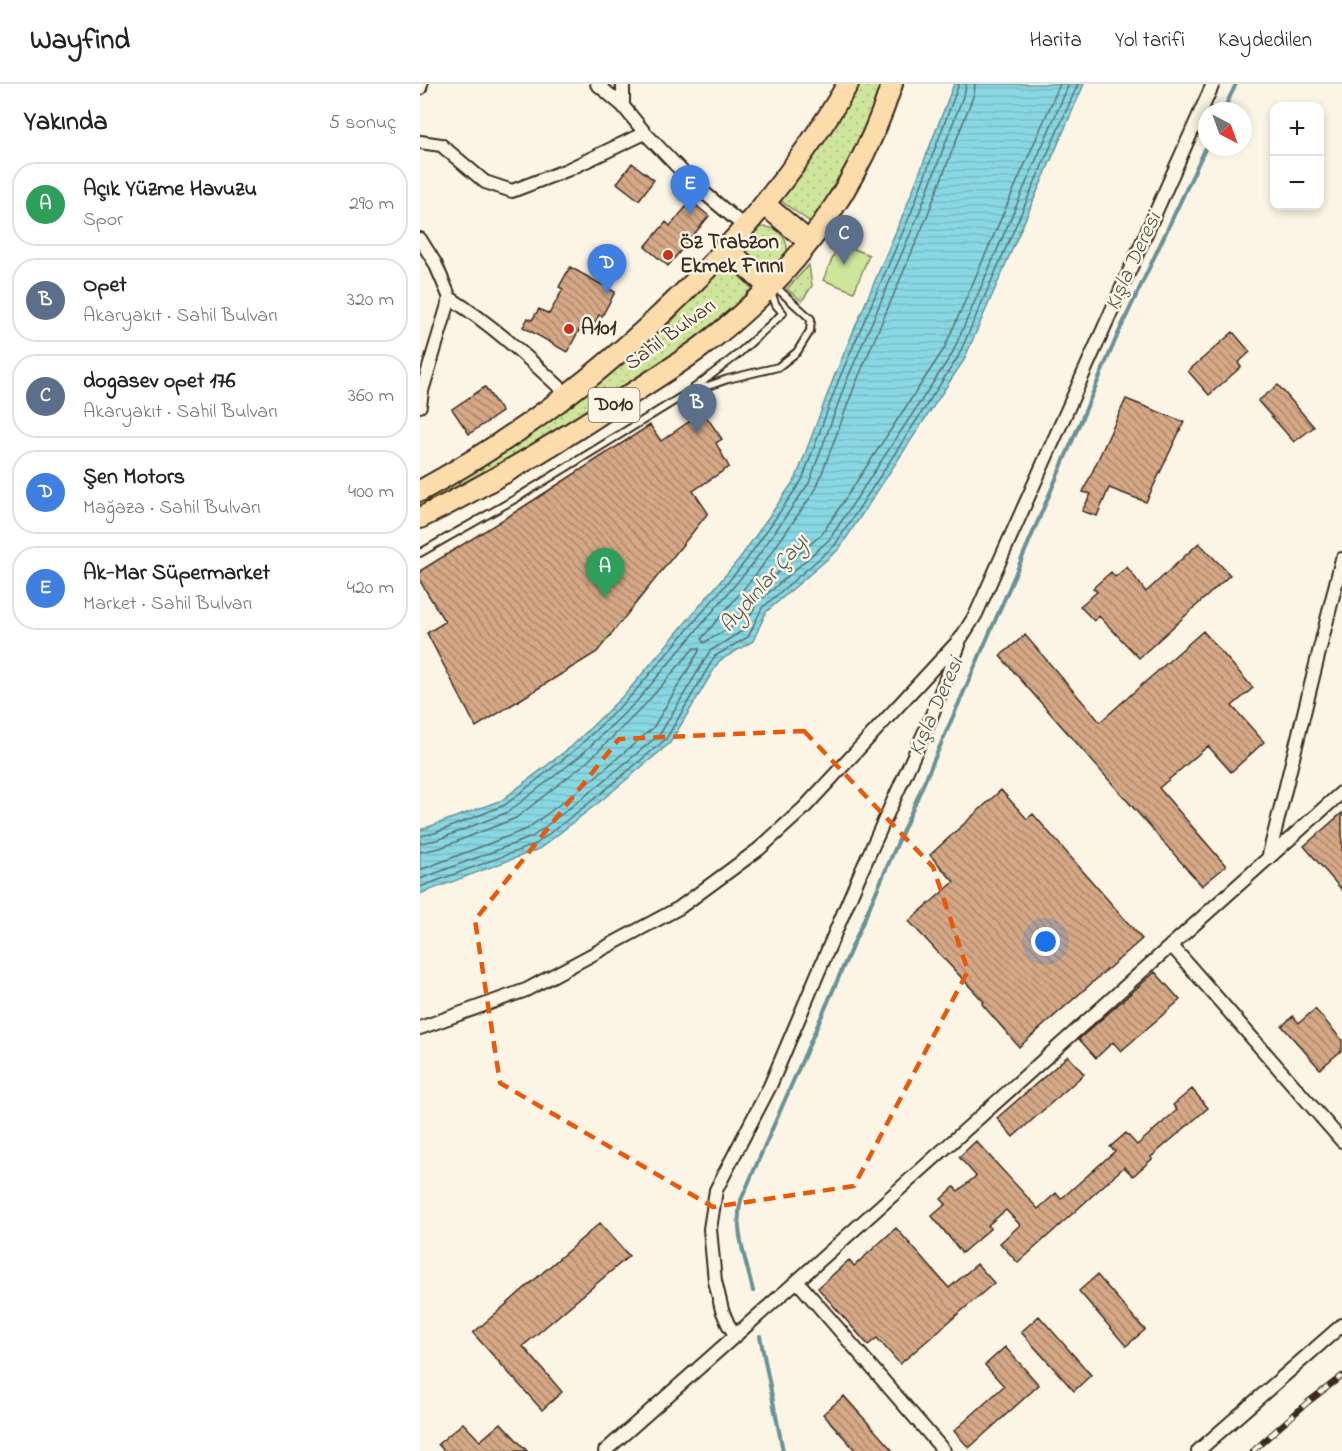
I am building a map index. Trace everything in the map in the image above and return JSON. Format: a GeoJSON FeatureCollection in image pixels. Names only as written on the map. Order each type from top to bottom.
{"type":"FeatureCollection","features":[{"type":"Feature","properties":{"kind":"highway","name":"Sahil Bulvarı"},"geometry":{"type":"LineString","coordinates":[[420,490],[460,469],[514,434],[567,394],[654,320],[764,204],[848,84]]}},
{"type":"Feature","properties":{"kind":"highway","name":"Sahil Bulvarı"},"geometry":{"type":"LineString","coordinates":[[420,518],[473,491],[533,456],[698,350],[769,287],[789,266],[831,213],[860,166],[892,84]]}},
{"type":"Feature","properties":{"kind":"highway"},"geometry":{"type":"LineString","coordinates":[[764,204],[809,242]]}},
{"type":"Feature","properties":{"kind":"highway"},"geometry":{"type":"LineString","coordinates":[[725,247],[769,287]]}},
{"type":"Feature","properties":{"kind":"street"},"geometry":{"type":"LineString","coordinates":[[597,84],[624,106],[645,133],[696,186],[745,226]]}},
{"type":"Feature","properties":{"kind":"street"},"geometry":{"type":"LineString","coordinates":[[623,84],[624,106]]}},
{"type":"Feature","properties":{"kind":"street"},"geometry":{"type":"LineString","coordinates":[[736,1336],[722,1310],[715,1281],[710,1230],[716,1190],[770,1086],[860,874],[930,720],[962,638],[976,614],[1213,84]]}},
{"type":"Feature","properties":{"kind":"street"},"geometry":{"type":"LineString","coordinates":[[420,142],[441,146],[484,182],[512,191],[567,170],[645,133]]}},
{"type":"Feature","properties":{"kind":"street"},"geometry":{"type":"LineString","coordinates":[[420,239],[435,263],[450,298],[479,316],[500,333],[567,394]]}},
{"type":"Feature","properties":{"kind":"street"},"geometry":{"type":"LineString","coordinates":[[420,406],[422,391],[450,298]]}},
{"type":"Feature","properties":{"kind":"street"},"geometry":{"type":"LineString","coordinates":[[1268,858],[1342,559]]}},
{"type":"Feature","properties":{"kind":"street"},"geometry":{"type":"LineString","coordinates":[[420,1028],[526,990],[679,908],[759,849],[804,808],[962,638]]}},
{"type":"Feature","properties":{"kind":"street"},"geometry":{"type":"LineString","coordinates":[[605,1451],[1342,792]]}},
{"type":"Feature","properties":{"kind":"street"},"geometry":{"type":"LineString","coordinates":[[1171,945],[1342,1141]]}},
{"type":"Feature","properties":{"kind":"street"},"geometry":{"type":"LineString","coordinates":[[797,1281],[944,1451]]}},
{"type":"Feature","properties":{"kind":"street"},"geometry":{"type":"LineString","coordinates":[[1198,1451],[1342,1325]]}},
{"type":"Feature","properties":{"kind":"lane"},"geometry":{"type":"LineString","coordinates":[[689,392],[728,379],[778,367],[797,352],[810,331],[811,319],[780,290],[769,287]]}},
{"type":"Feature","properties":{"kind":"lane"},"geometry":{"type":"LineString","coordinates":[[420,553],[515,500],[689,392],[737,355],[783,313],[776,305],[769,287]]}},
{"type":"Feature","properties":{"kind":"highlighted area"},"geometry":{"type":"Polygon","coordinates":[[[804,731],[933,867],[968,971],[854,1186],[713,1207],[500,1083],[475,920],[619,739],[804,731]]]}},
{"type":"Feature","properties":{"kind":"green space"},"geometry":{"type":"Polygon","coordinates":[[[855,84],[882,84],[871,118],[841,178],[810,222],[777,198],[855,84]]]}},
{"type":"Feature","properties":{"kind":"green space"},"geometry":{"type":"Polygon","coordinates":[[[765,227],[780,234],[787,249],[780,264],[765,271],[750,264],[743,249],[750,234],[765,227]]]}},
{"type":"Feature","properties":{"kind":"green space"},"geometry":{"type":"Polygon","coordinates":[[[839,243],[869,255],[854,292],[823,280],[839,243]]]}},
{"type":"Feature","properties":{"kind":"green space"},"geometry":{"type":"Polygon","coordinates":[[[724,260],[754,291],[657,368],[469,482],[420,507],[420,498],[556,413],[668,326],[724,260]]]}},
{"type":"Feature","properties":{"kind":"green space"},"geometry":{"type":"Polygon","coordinates":[[[809,265],[812,286],[802,301],[787,289],[809,265]]]}},
{"type":"Feature","properties":{"kind":"water","name":"Aydınlar Çayı"},"geometry":{"type":"Polygon","coordinates":[[[954,84],[1084,84],[964,360],[839,549],[766,612],[753,641],[719,661],[670,743],[539,849],[420,894],[420,830],[502,800],[572,746],[627,692],[740,558],[796,478],[834,377],[905,210],[954,84]]]}},
{"type":"Feature","properties":{"kind":"building"},"geometry":{"type":"Polygon","coordinates":[[[632,163],[654,180],[639,200],[617,183],[632,163]]]}},
{"type":"Feature","properties":{"kind":"building"},"geometry":{"type":"Polygon","coordinates":[[[691,201],[709,216],[668,266],[645,247],[666,222],[670,226],[691,201]]]}},
{"type":"Feature","properties":{"kind":"building"},"geometry":{"type":"Polygon","coordinates":[[[570,267],[615,292],[602,316],[599,315],[595,323],[586,318],[567,352],[523,327],[528,318],[532,320],[539,309],[549,314],[563,289],[559,287],[570,267]]]}},
{"type":"Feature","properties":{"kind":"building"},"geometry":{"type":"Polygon","coordinates":[[[1233,332],[1250,352],[1238,363],[1241,367],[1209,395],[1188,371],[1233,332]]]}},
{"type":"Feature","properties":{"kind":"building"},"geometry":{"type":"Polygon","coordinates":[[[1278,385],[1314,427],[1294,442],[1258,401],[1278,385]]]}},
{"type":"Feature","properties":{"kind":"building"},"geometry":{"type":"Polygon","coordinates":[[[485,387],[502,412],[469,434],[452,409],[485,387]]]}},
{"type":"Feature","properties":{"kind":"building"},"geometry":{"type":"Polygon","coordinates":[[[1126,399],[1184,422],[1146,502],[1109,488],[1097,516],[1082,511],[1091,494],[1083,492],[1126,399]]]}},
{"type":"Feature","properties":{"kind":"building"},"geometry":{"type":"Polygon","coordinates":[[[703,412],[722,439],[716,443],[729,467],[693,491],[708,513],[597,652],[476,727],[427,633],[445,622],[420,581],[420,571],[650,425],[661,441],[703,412]]]}},
{"type":"Feature","properties":{"kind":"building"},"geometry":{"type":"Polygon","coordinates":[[[1199,543],[1230,575],[1139,658],[1099,616],[1094,621],[1080,606],[1097,592],[1093,588],[1111,572],[1115,577],[1127,567],[1146,592],[1199,543]]]}},
{"type":"Feature","properties":{"kind":"building"},"geometry":{"type":"Polygon","coordinates":[[[1203,631],[1253,688],[1232,706],[1264,742],[1231,772],[1208,746],[1159,788],[1226,866],[1202,886],[1000,656],[1025,635],[1100,722],[1203,631]]]}},
{"type":"Feature","properties":{"kind":"building"},"geometry":{"type":"Polygon","coordinates":[[[1001,790],[1027,819],[1033,814],[1142,939],[1019,1047],[982,1004],[984,1002],[909,921],[954,882],[930,855],[1001,790]]]}},
{"type":"Feature","properties":{"kind":"building"},"geometry":{"type":"Polygon","coordinates":[[[1342,813],[1342,890],[1304,846],[1342,813]]]}},
{"type":"Feature","properties":{"kind":"building"},"geometry":{"type":"Polygon","coordinates":[[[1155,972],[1180,1000],[1121,1051],[1113,1042],[1096,1058],[1079,1039],[1155,972]]]}},
{"type":"Feature","properties":{"kind":"building"},"geometry":{"type":"Polygon","coordinates":[[[1315,1009],[1342,1040],[1342,1050],[1320,1069],[1282,1026],[1293,1016],[1299,1023],[1315,1009]]]}},
{"type":"Feature","properties":{"kind":"building"},"geometry":{"type":"Polygon","coordinates":[[[1068,1056],[1084,1074],[1013,1137],[997,1118],[1068,1056]]]}},
{"type":"Feature","properties":{"kind":"building"},"geometry":{"type":"Polygon","coordinates":[[[1192,1089],[1208,1108],[1151,1157],[1152,1159],[1133,1176],[1124,1167],[1018,1263],[1000,1243],[1020,1225],[1006,1210],[988,1225],[991,1228],[962,1253],[932,1216],[946,1204],[941,1199],[954,1187],[958,1191],[976,1176],[959,1157],[976,1141],[1038,1209],[1056,1193],[1061,1199],[1115,1151],[1110,1147],[1126,1133],[1137,1145],[1177,1110],[1173,1105],[1192,1089]]]}},
{"type":"Feature","properties":{"kind":"building"},"geometry":{"type":"Polygon","coordinates":[[[600,1223],[629,1256],[523,1346],[562,1392],[542,1410],[473,1333],[600,1223]]]}},
{"type":"Feature","properties":{"kind":"building"},"geometry":{"type":"Polygon","coordinates":[[[896,1228],[949,1288],[977,1264],[994,1283],[900,1364],[877,1338],[868,1345],[818,1288],[849,1260],[854,1266],[896,1228]]]}},
{"type":"Feature","properties":{"kind":"building"},"geometry":{"type":"Polygon","coordinates":[[[1097,1275],[1145,1330],[1126,1346],[1079,1291],[1097,1275]]]}},
{"type":"Feature","properties":{"kind":"building"},"geometry":{"type":"Polygon","coordinates":[[[1039,1316],[1091,1375],[1074,1391],[1021,1332],[1039,1316]]]}},
{"type":"Feature","properties":{"kind":"building"},"geometry":{"type":"Polygon","coordinates":[[[1005,1347],[1039,1385],[969,1448],[954,1431],[1004,1386],[985,1365],[1005,1347]]]}},
{"type":"Feature","properties":{"kind":"building"},"geometry":{"type":"Polygon","coordinates":[[[844,1396],[893,1451],[856,1451],[823,1414],[844,1396]]]}},
{"type":"Feature","properties":{"kind":"building"},"geometry":{"type":"Polygon","coordinates":[[[463,1423],[480,1441],[501,1423],[527,1451],[444,1451],[438,1444],[463,1423]]]}},
{"type":"Feature","properties":{"kind":"waterway","name":"Kışla Deresi"},"geometry":{"type":"LineString","coordinates":[[1227,102],[1236,84]]}},
{"type":"Feature","properties":{"kind":"waterway","name":"Kışla Deresi"},"geometry":{"type":"LineString","coordinates":[[753,1291],[740,1234],[741,1200],[1118,334],[1202,156]]}},
{"type":"Feature","properties":{"kind":"waterway","name":"Kışla Deresi"},"geometry":{"type":"LineString","coordinates":[[760,1336],[783,1451]]}},
{"type":"Feature","properties":{"kind":"railway"},"geometry":{"type":"LineString","coordinates":[[1253,1451],[1308,1402],[1342,1376]]}},
{"type":"Feature","properties":{"kind":"place","name":"Ak-Mar Süpermarket"},"geometry":{"type":"Point","coordinates":[690,215]}},
{"type":"Feature","properties":{"kind":"place","name":"Öz Trabzon Ekmek Fırını"},"geometry":{"type":"Point","coordinates":[668,255]}},
{"type":"Feature","properties":{"kind":"place","name":"dogasev opet 176"},"geometry":{"type":"Point","coordinates":[844,265]}},
{"type":"Feature","properties":{"kind":"place","name":"Şen Motors"},"geometry":{"type":"Point","coordinates":[607,294]}},
{"type":"Feature","properties":{"kind":"place","name":"A101"},"geometry":{"type":"Point","coordinates":[569,329]}},
{"type":"Feature","properties":{"kind":"place","name":"Opet"},"geometry":{"type":"Point","coordinates":[697,434]}},
{"type":"Feature","properties":{"kind":"place","name":"Açık Yüzme Havuzu"},"geometry":{"type":"Point","coordinates":[605,598]}}]}
